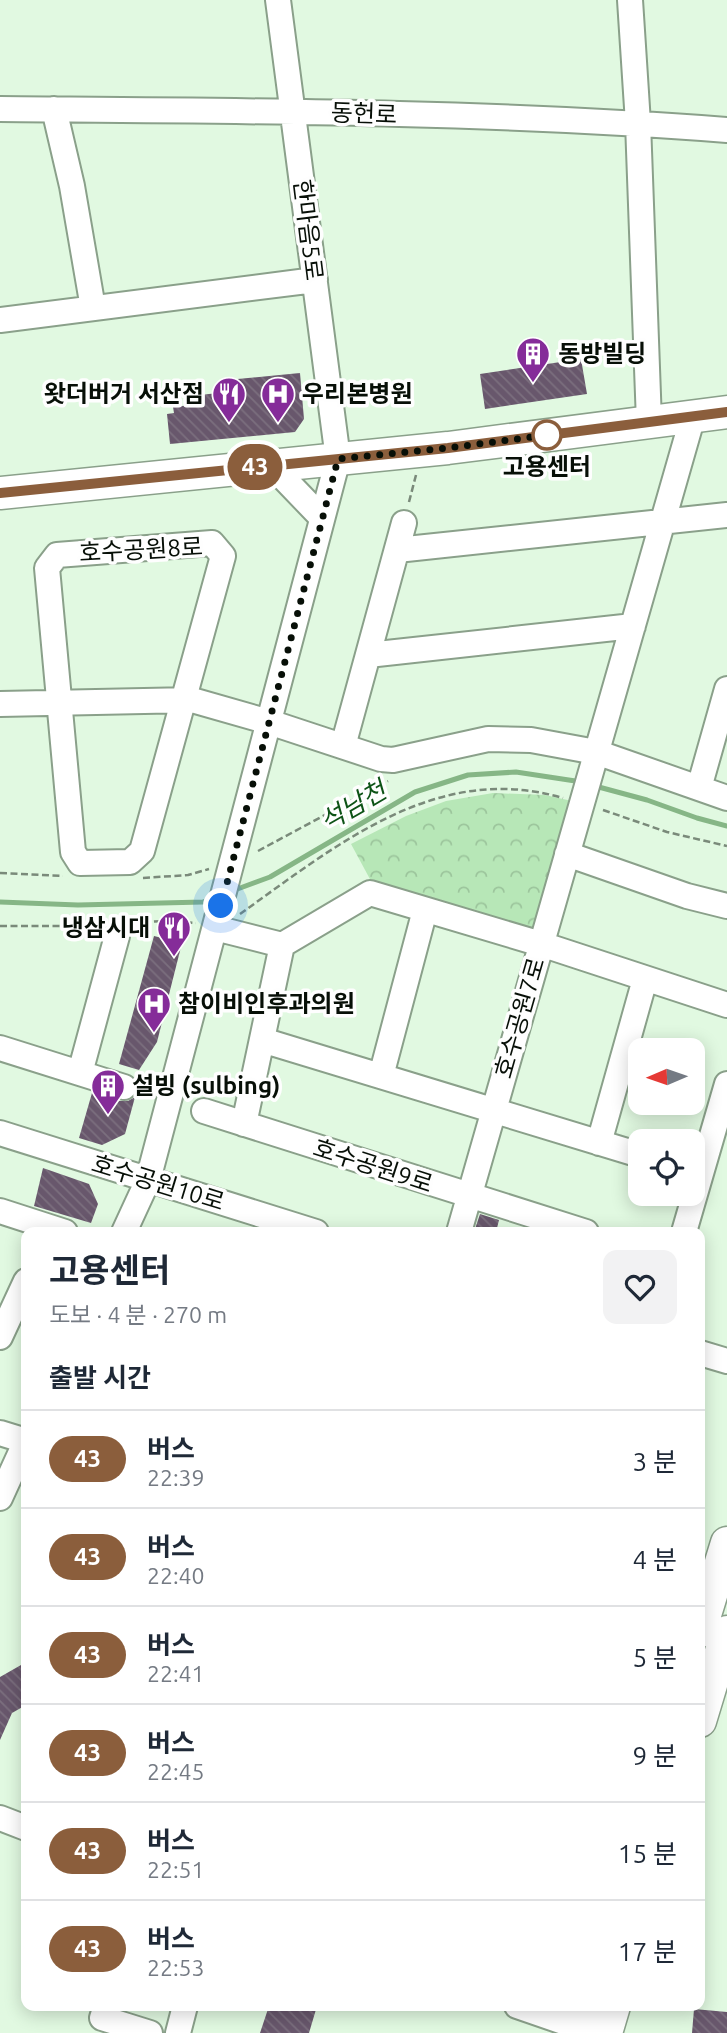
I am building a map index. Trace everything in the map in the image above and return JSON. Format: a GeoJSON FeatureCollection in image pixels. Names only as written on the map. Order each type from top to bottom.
{"type":"FeatureCollection","features":[{"type":"Feature","properties":{"kind":"main road"},"geometry":{"type":"LineString","coordinates":[[0,493],[422,451],[727,412]]}},
{"type":"Feature","properties":{"kind":"main road"},"geometry":{"type":"LineString","coordinates":[[705,1615],[727,1543]]}},
{"type":"Feature","properties":{"kind":"main road"},"geometry":{"type":"LineString","coordinates":[[705,1705],[727,1632]]}},
{"type":"Feature","properties":{"kind":"main road"},"geometry":{"type":"LineString","coordinates":[[575,2025],[604,2011]]}},
{"type":"Feature","properties":{"kind":"street","name":"한마음5로"},"geometry":{"type":"LineString","coordinates":[[278,0],[338,459]]}},
{"type":"Feature","properties":{"kind":"street"},"geometry":{"type":"LineString","coordinates":[[630,0],[638,123],[649,422]]}},
{"type":"Feature","properties":{"kind":"street","name":"동헌로"},"geometry":{"type":"LineString","coordinates":[[0,109],[293,112],[638,123],[727,130]]}},
{"type":"Feature","properties":{"kind":"street"},"geometry":{"type":"LineString","coordinates":[[54,109],[72,186],[93,308]]}},
{"type":"Feature","properties":{"kind":"street"},"geometry":{"type":"LineString","coordinates":[[0,320],[314,280]]}},
{"type":"Feature","properties":{"kind":"street"},"geometry":{"type":"LineString","coordinates":[[594,760],[693,416]]}},
{"type":"Feature","properties":{"kind":"street"},"geometry":{"type":"LineString","coordinates":[[126,1227],[148,1180],[338,459]]}},
{"type":"Feature","properties":{"kind":"street"},"geometry":{"type":"LineString","coordinates":[[272,466],[322,519]]}},
{"type":"Feature","properties":{"kind":"street"},"geometry":{"type":"LineString","coordinates":[[397,550],[727,515]]}},
{"type":"Feature","properties":{"kind":"street"},"geometry":{"type":"LineString","coordinates":[[343,746],[404,523]]}},
{"type":"Feature","properties":{"kind":"street","name":"호수공원8로"},"geometry":{"type":"LineString","coordinates":[[212,543],[223,556],[142,851],[130,862],[80,863],[73,852],[60,703],[47,568],[57,555],[212,543]]}},
{"type":"Feature","properties":{"kind":"street"},"geometry":{"type":"LineString","coordinates":[[368,655],[633,626]]}},
{"type":"Feature","properties":{"kind":"street"},"geometry":{"type":"LineString","coordinates":[[699,788],[727,689]]}},
{"type":"Feature","properties":{"kind":"street"},"geometry":{"type":"LineString","coordinates":[[0,704],[192,700],[381,759],[393,760],[488,739],[531,740],[727,798]]}},
{"type":"Feature","properties":{"kind":"street","name":"호수공원7로"},"geometry":{"type":"LineString","coordinates":[[460,1227],[594,760]]}},
{"type":"Feature","properties":{"kind":"street"},"geometry":{"type":"LineString","coordinates":[[567,854],[687,896],[727,906]]}},
{"type":"Feature","properties":{"kind":"street"},"geometry":{"type":"LineString","coordinates":[[215,928],[282,945],[370,893],[541,944],[727,1005]]}},
{"type":"Feature","properties":{"kind":"street"},"geometry":{"type":"LineString","coordinates":[[381,1076],[425,910]]}},
{"type":"Feature","properties":{"kind":"street"},"geometry":{"type":"LineString","coordinates":[[80,1073],[117,936]]}},
{"type":"Feature","properties":{"kind":"street"},"geometry":{"type":"LineString","coordinates":[[244,1124],[282,945]]}},
{"type":"Feature","properties":{"kind":"street"},"geometry":{"type":"LineString","coordinates":[[599,1143],[645,979]]}},
{"type":"Feature","properties":{"kind":"street"},"geometry":{"type":"LineString","coordinates":[[262,1040],[628,1151]]}},
{"type":"Feature","properties":{"kind":"street"},"geometry":{"type":"LineString","coordinates":[[0,1048],[124,1087]]}},
{"type":"Feature","properties":{"kind":"street"},"geometry":{"type":"LineString","coordinates":[[705,1149],[727,1084]]}},
{"type":"Feature","properties":{"kind":"street","name":"호수공원9로"},"geometry":{"type":"LineString","coordinates":[[204,1111],[569,1227]]}},
{"type":"Feature","properties":{"kind":"street","name":"호수공원10로"},"geometry":{"type":"LineString","coordinates":[[0,1133],[300,1227]]}},
{"type":"Feature","properties":{"kind":"street"},"geometry":{"type":"LineString","coordinates":[[685,1227],[690,1206]]}},
{"type":"Feature","properties":{"kind":"street"},"geometry":{"type":"LineString","coordinates":[[0,1211],[44,1227]]}},
{"type":"Feature","properties":{"kind":"street"},"geometry":{"type":"LineString","coordinates":[[2,1326],[21,1290]]}},
{"type":"Feature","properties":{"kind":"street"},"geometry":{"type":"LineString","coordinates":[[705,1354],[727,1361]]}},
{"type":"Feature","properties":{"kind":"street"},"geometry":{"type":"LineString","coordinates":[[0,1433],[21,1439]]}},
{"type":"Feature","properties":{"kind":"street"},"geometry":{"type":"LineString","coordinates":[[0,1498],[21,1452]]}},
{"type":"Feature","properties":{"kind":"street"},"geometry":{"type":"LineString","coordinates":[[0,1818],[21,1826]]}},
{"type":"Feature","properties":{"kind":"street"},"geometry":{"type":"LineString","coordinates":[[104,2011],[102,2018],[150,2033]]}},
{"type":"Feature","properties":{"kind":"street"},"geometry":{"type":"LineString","coordinates":[[178,2033],[185,2011]]}},
{"type":"Feature","properties":{"kind":"street"},"geometry":{"type":"LineString","coordinates":[[532,2011],[575,2025]]}},
{"type":"Feature","properties":{"kind":"path"},"geometry":{"type":"LineString","coordinates":[[404,523],[422,451]]}},
{"type":"Feature","properties":{"kind":"path"},"geometry":{"type":"LineString","coordinates":[[232,862],[278,842],[388,781]]}},
{"type":"Feature","properties":{"kind":"path"},"geometry":{"type":"LineString","coordinates":[[215,928],[388,816],[432,798],[470,790],[507,789],[537,792],[582,803],[667,832],[727,846]]}},
{"type":"Feature","properties":{"kind":"green space"},"geometry":{"type":"Polygon","coordinates":[[[493,793],[545,795],[572,801],[534,931],[371,881],[351,844],[406,816],[446,801],[493,793]]]}},
{"type":"Feature","properties":{"kind":"building","name":"동방빌딩"},"geometry":{"type":"Polygon","coordinates":[[[581,359],[587,394],[485,409],[480,374],[581,359]]]}},
{"type":"Feature","properties":{"kind":"building"},"geometry":{"type":"Polygon","coordinates":[[[300,373],[304,419],[295,432],[170,444],[167,414],[174,413],[173,407],[191,405],[190,396],[228,392],[227,380],[300,373]]]}},
{"type":"Feature","properties":{"kind":"building"},"geometry":{"type":"Polygon","coordinates":[[[154,936],[182,943],[157,1042],[139,1070],[119,1064],[154,936]]]}},
{"type":"Feature","properties":{"kind":"building","name":"설빙 (sulbing)"},"geometry":{"type":"Polygon","coordinates":[[[92,1093],[120,1101],[135,1097],[125,1134],[102,1145],[79,1138],[92,1093]]]}},
{"type":"Feature","properties":{"kind":"building"},"geometry":{"type":"Polygon","coordinates":[[[43,1168],[89,1184],[98,1204],[91,1223],[34,1206],[43,1168]]]}},
{"type":"Feature","properties":{"kind":"building"},"geometry":{"type":"Polygon","coordinates":[[[480,1214],[499,1220],[497,1227],[476,1227],[480,1214]]]}},
{"type":"Feature","properties":{"kind":"building"},"geometry":{"type":"Polygon","coordinates":[[[21,1665],[21,1708],[12,1713],[0,1740],[0,1677],[21,1665]]]}},
{"type":"Feature","properties":{"kind":"building"},"geometry":{"type":"Polygon","coordinates":[[[267,2011],[316,2011],[309,2033],[260,2033],[267,2011]]]}},
{"type":"Feature","properties":{"kind":"building"},"geometry":{"type":"Polygon","coordinates":[[[694,2011],[727,2012],[727,2033],[692,2033],[694,2011]]]}},
{"type":"Feature","properties":{"kind":"waterway","name":"석남천"},"geometry":{"type":"LineString","coordinates":[[232,891],[270,877],[415,792],[468,775],[516,772],[582,782]]}},
{"type":"Feature","properties":{"kind":"waterway","name":"석남천"},"geometry":{"type":"LineString","coordinates":[[595,786],[727,826]]}},
{"type":"Feature","properties":{"kind":"waterway","name":"석남천"},"geometry":{"type":"LineString","coordinates":[[0,902],[78,905],[203,902],[213,898]]}},
{"type":"Feature","properties":{"kind":"bus line","name":"43"},"geometry":{"type":"LineString","coordinates":[[0,493],[448,448],[727,412]]}},
{"type":"Feature","properties":{"kind":"place","name":"동방빌딩"},"geometry":{"type":"Point","coordinates":[533,384]}},
{"type":"Feature","properties":{"kind":"place","name":"왓더버거 서산점"},"geometry":{"type":"Point","coordinates":[229,424]}},
{"type":"Feature","properties":{"kind":"place","name":"우리본병원"},"geometry":{"type":"Point","coordinates":[278,424]}},
{"type":"Feature","properties":{"kind":"place","name":"고용센터"},"geometry":{"type":"Point","coordinates":[547,435]}},
{"type":"Feature","properties":{"kind":"place","name":"냉삼시대"},"geometry":{"type":"Point","coordinates":[174,958]}},
{"type":"Feature","properties":{"kind":"place","name":"참이비인후과의원"},"geometry":{"type":"Point","coordinates":[154,1034]}},
{"type":"Feature","properties":{"kind":"place","name":"설빙 (sulbing)"},"geometry":{"type":"Point","coordinates":[108,1116]}},
{"type":"Feature","properties":{"kind":"route"},"geometry":{"type":"LineString","coordinates":[[221,906],[338,459],[547,435]]}}]}
